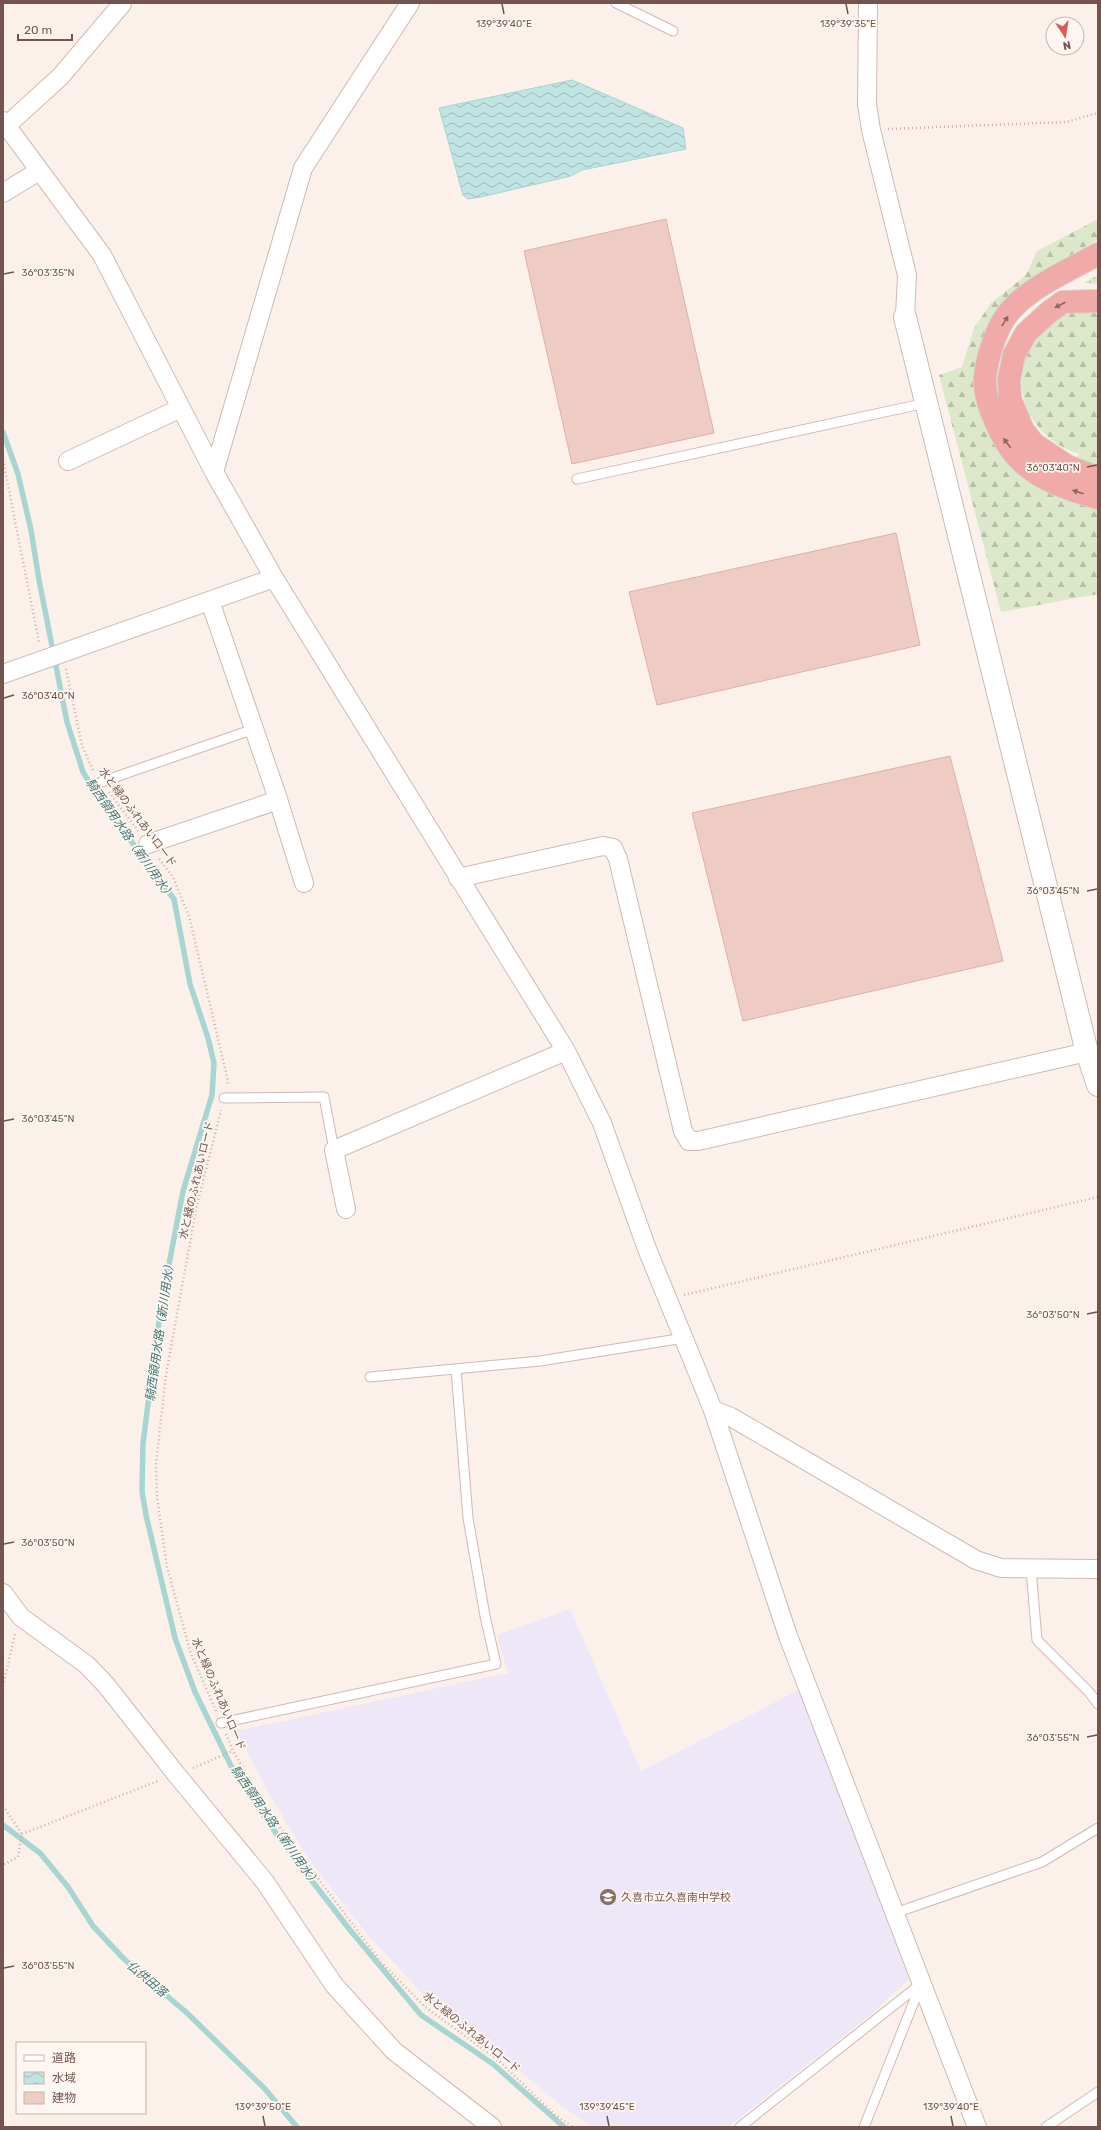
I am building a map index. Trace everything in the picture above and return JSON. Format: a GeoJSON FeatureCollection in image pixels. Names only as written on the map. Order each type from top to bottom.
{"type":"FeatureCollection","features":[{"type":"Feature","properties":{"kind":"highway"},"geometry":{"type":"LineString","coordinates":[[1098,254],[1027,295],[1004,319],[993,346],[985,378],[989,402],[1003,437],[1022,462],[1062,476],[1098,498]]}},
{"type":"Feature","properties":{"kind":"highway"},"geometry":{"type":"LineString","coordinates":[[1098,301],[1063,302],[1049,312],[1026,333],[1014,355],[1009,379],[1010,399],[1024,430],[1034,444],[1062,476],[1098,478]]}},
{"type":"Feature","properties":{"kind":"street"},"geometry":{"type":"LineString","coordinates":[[214,472],[303,168],[410,3]]}},
{"type":"Feature","properties":{"kind":"street"},"geometry":{"type":"LineString","coordinates":[[868,3],[867,104],[871,130],[907,275],[905,317],[1087,1052],[1098,1085]]}},
{"type":"Feature","properties":{"kind":"street"},"geometry":{"type":"LineString","coordinates":[[122,4],[60,77],[4,123],[102,255],[214,472],[274,578],[566,1051],[602,1123],[667,1300],[713,1410],[788,1636],[977,2127]]}},
{"type":"Feature","properties":{"kind":"street"},"geometry":{"type":"LineString","coordinates":[[3,193],[39,171]]}},
{"type":"Feature","properties":{"kind":"street"},"geometry":{"type":"LineString","coordinates":[[68,461],[181,408]]}},
{"type":"Feature","properties":{"kind":"street"},"geometry":{"type":"LineString","coordinates":[[3,674],[274,578]]}},
{"type":"Feature","properties":{"kind":"street"},"geometry":{"type":"LineString","coordinates":[[210,601],[278,800],[304,884]]}},
{"type":"Feature","properties":{"kind":"street"},"geometry":{"type":"LineString","coordinates":[[148,844],[278,800]]}},
{"type":"Feature","properties":{"kind":"street"},"geometry":{"type":"LineString","coordinates":[[458,878],[603,846],[613,848],[618,859],[683,1131],[689,1141],[706,1139],[1087,1052]]}},
{"type":"Feature","properties":{"kind":"street"},"geometry":{"type":"LineString","coordinates":[[346,1209],[334,1150],[566,1051]]}},
{"type":"Feature","properties":{"kind":"street"},"geometry":{"type":"LineString","coordinates":[[713,1410],[731,1417],[976,1560],[1001,1568],[1098,1569]]}},
{"type":"Feature","properties":{"kind":"street"},"geometry":{"type":"LineString","coordinates":[[3,1593],[21,1617],[98,1676],[265,1882],[334,1985],[394,2051],[492,2127]]}},
{"type":"Feature","properties":{"kind":"lane"},"geometry":{"type":"LineString","coordinates":[[616,3],[673,31]]}},
{"type":"Feature","properties":{"kind":"lane"},"geometry":{"type":"LineString","coordinates":[[577,479],[926,403]]}},
{"type":"Feature","properties":{"kind":"lane"},"geometry":{"type":"LineString","coordinates":[[101,782],[254,729]]}},
{"type":"Feature","properties":{"kind":"lane"},"geometry":{"type":"LineString","coordinates":[[224,1098],[324,1098],[334,1150]]}},
{"type":"Feature","properties":{"kind":"lane"},"geometry":{"type":"LineString","coordinates":[[370,1377],[540,1361],[684,1338]]}},
{"type":"Feature","properties":{"kind":"lane"},"geometry":{"type":"LineString","coordinates":[[221,1723],[496,1664],[484,1616],[468,1518],[456,1369]]}},
{"type":"Feature","properties":{"kind":"lane"},"geometry":{"type":"LineString","coordinates":[[1031,1569],[1038,1640],[1089,1692],[1098,1704]]}},
{"type":"Feature","properties":{"kind":"lane"},"geometry":{"type":"LineString","coordinates":[[894,1913],[1042,1862],[1098,1828]]}},
{"type":"Feature","properties":{"kind":"lane"},"geometry":{"type":"LineString","coordinates":[[740,2127],[922,1983]]}},
{"type":"Feature","properties":{"kind":"lane"},"geometry":{"type":"LineString","coordinates":[[864,2127],[922,1983]]}},
{"type":"Feature","properties":{"kind":"lane"},"geometry":{"type":"LineString","coordinates":[[1046,2127],[1098,2092]]}},
{"type":"Feature","properties":{"kind":"path"},"geometry":{"type":"LineString","coordinates":[[871,130],[1066,122],[1098,113]]}},
{"type":"Feature","properties":{"kind":"path"},"geometry":{"type":"LineString","coordinates":[[3,460],[42,660]]}},
{"type":"Feature","properties":{"kind":"path","name":"水と緑のふれあいロード"},"geometry":{"type":"LineString","coordinates":[[62,653],[82,746],[94,773],[173,876],[189,916],[228,1082],[196,1209],[166,1375],[156,1464],[156,1497],[167,1567],[191,1654],[233,1751],[274,1820],[381,1962],[424,2006],[499,2061],[555,2115],[573,2127]]}},
{"type":"Feature","properties":{"kind":"path"},"geometry":{"type":"LineString","coordinates":[[667,1300],[1098,1198]]}},
{"type":"Feature","properties":{"kind":"path"},"geometry":{"type":"LineString","coordinates":[[3,1686],[15,1634],[21,1617]]}},
{"type":"Feature","properties":{"kind":"path"},"geometry":{"type":"LineString","coordinates":[[22,1834],[222,1757],[233,1751]]}},
{"type":"Feature","properties":{"kind":"path"},"geometry":{"type":"LineString","coordinates":[[3,1806],[22,1834],[18,1857],[3,1865]]}},
{"type":"Feature","properties":{"kind":"shaded area","name":"久喜市立久喜南中学校"},"geometry":{"type":"Polygon","coordinates":[[[570,1609],[641,1771],[799,1690],[909,1979],[869,2016],[728,2127],[592,2127],[562,2106],[498,2053],[433,2005],[367,1934],[310,1861],[272,1799],[236,1731],[508,1673],[497,1635],[570,1609]]]}},
{"type":"Feature","properties":{"kind":"green space"},"geometry":{"type":"Polygon","coordinates":[[[1098,219],[1098,239],[1035,277],[1016,292],[979,404],[986,428],[995,445],[1018,469],[1061,497],[1079,454],[1057,444],[1040,429],[1029,412],[1022,392],[1022,372],[1028,352],[1040,333],[1059,317],[1073,312],[1098,310],[1098,594],[1001,612],[939,375],[962,367],[974,328],[991,303],[1026,275],[1037,251],[1098,219]]]}},
{"type":"Feature","properties":{"kind":"green space"},"geometry":{"type":"Polygon","coordinates":[[[1098,275],[1098,284],[1083,283],[1098,275]]]}},
{"type":"Feature","properties":{"kind":"water"},"geometry":{"type":"Polygon","coordinates":[[[572,80],[683,128],[686,149],[582,170],[571,176],[481,197],[468,199],[463,195],[439,108],[572,80]]]}},
{"type":"Feature","properties":{"kind":"building"},"geometry":{"type":"Polygon","coordinates":[[[666,219],[714,433],[572,464],[524,251],[666,219]]]}},
{"type":"Feature","properties":{"kind":"building"},"geometry":{"type":"Polygon","coordinates":[[[896,533],[920,645],[657,705],[629,592],[896,533]]]}},
{"type":"Feature","properties":{"kind":"building"},"geometry":{"type":"Polygon","coordinates":[[[950,756],[1003,961],[743,1021],[692,813],[950,756]]]}},
{"type":"Feature","properties":{"kind":"waterway","name":"騎西領用水路（新川用水）"},"geometry":{"type":"LineString","coordinates":[[3,432],[18,474],[31,530],[39,580],[67,722],[83,772],[99,798],[174,899],[190,984],[208,1038],[214,1063],[212,1095],[183,1191],[167,1275],[157,1334],[143,1443],[142,1491],[146,1515],[175,1638],[195,1692],[235,1774],[285,1846],[350,1930],[421,2015],[493,2064],[564,2127]]}},
{"type":"Feature","properties":{"kind":"waterway","name":"仏供田落"},"geometry":{"type":"LineString","coordinates":[[3,1825],[40,1853],[68,1887],[93,1926],[124,1959],[187,2013],[265,2089],[297,2127]]}},
{"type":"Feature","properties":{"kind":"place","name":"久喜市立久喜南中学校"},"geometry":{"type":"Point","coordinates":[608,1897]}}]}
